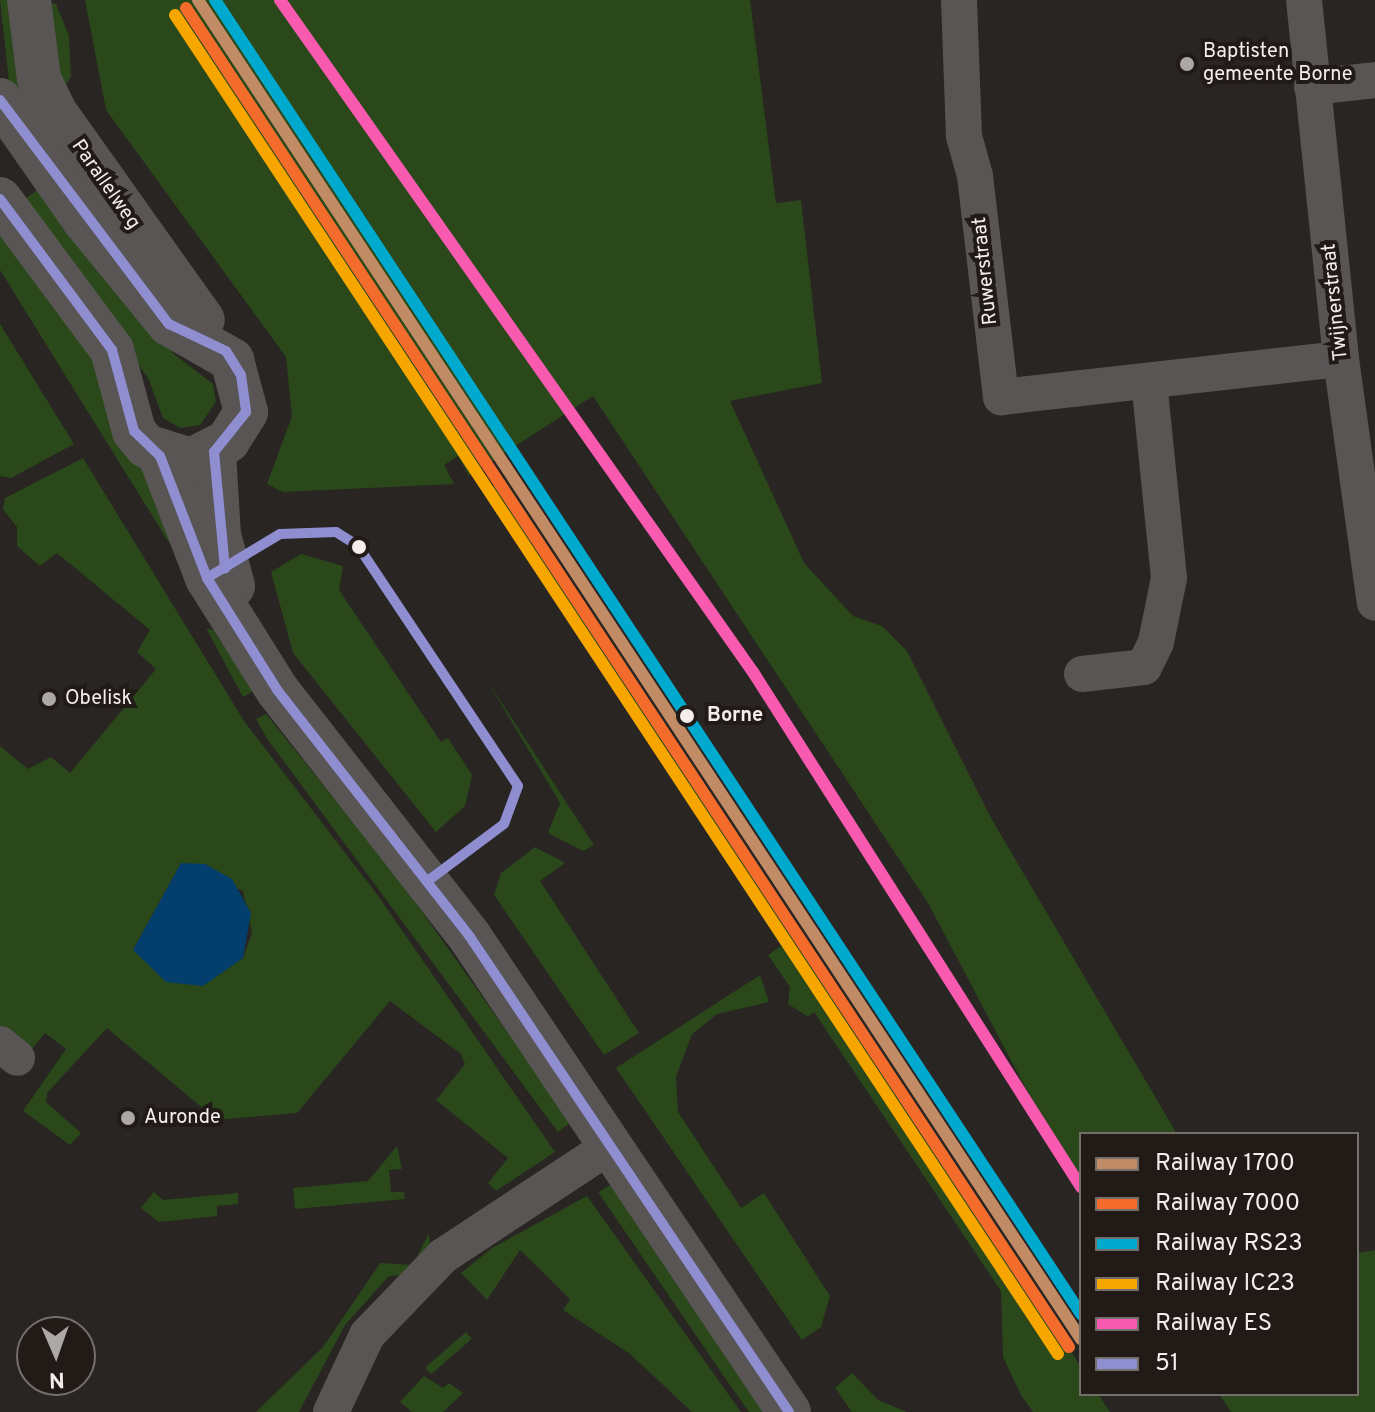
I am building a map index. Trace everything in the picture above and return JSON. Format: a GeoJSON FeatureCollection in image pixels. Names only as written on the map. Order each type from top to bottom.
{"type":"FeatureCollection","features":[{"type":"Feature","properties":{"kind":"street","name":"Parallelweg"},"geometry":{"type":"LineString","coordinates":[[29,0],[39,79],[55,112],[241,375],[246,412],[214,452]]}},
{"type":"Feature","properties":{"kind":"street","name":"Ruwerstraat"},"geometry":{"type":"LineString","coordinates":[[959,0],[964,136],[975,176],[1001,397],[1341,359]]}},
{"type":"Feature","properties":{"kind":"street","name":"Twijnerstraat"},"geometry":{"type":"LineString","coordinates":[[1304,0],[1341,359],[1375,603]]}},
{"type":"Feature","properties":{"kind":"street"},"geometry":{"type":"LineString","coordinates":[[1312,87],[1375,80]]}},
{"type":"Feature","properties":{"kind":"street"},"geometry":{"type":"LineString","coordinates":[[0,100],[84,220],[169,324],[226,351]]}},
{"type":"Feature","properties":{"kind":"street"},"geometry":{"type":"LineString","coordinates":[[0,199],[112,350],[134,431],[160,456],[207,578],[278,691],[429,880],[789,1412]]}},
{"type":"Feature","properties":{"kind":"street"},"geometry":{"type":"LineString","coordinates":[[1082,674],[1144,667],[1156,642],[1169,578],[1149,381]]}},
{"type":"Feature","properties":{"kind":"street"},"geometry":{"type":"LineString","coordinates":[[160,456],[191,460],[214,452],[225,568],[278,691]]}},
{"type":"Feature","properties":{"kind":"street"},"geometry":{"type":"LineString","coordinates":[[331,1412],[367,1335],[443,1256],[610,1146]]}},
{"type":"Feature","properties":{"kind":"green space"},"geometry":{"type":"Polygon","coordinates":[[[0,0],[18,0],[42,115],[9,82],[0,0]]]}},
{"type":"Feature","properties":{"kind":"green space"},"geometry":{"type":"Polygon","coordinates":[[[40,0],[56,4],[69,36],[71,76],[61,95],[40,0]]]}},
{"type":"Feature","properties":{"kind":"green space"},"geometry":{"type":"Polygon","coordinates":[[[85,0],[750,0],[776,203],[801,200],[822,383],[730,401],[804,563],[853,616],[882,626],[907,651],[991,818],[1176,1132],[1079,1132],[1079,1189],[928,903],[593,396],[469,476],[458,456],[444,465],[454,484],[283,492],[267,484],[292,416],[286,357],[106,110],[85,0]]]}},
{"type":"Feature","properties":{"kind":"green space"},"geometry":{"type":"Polygon","coordinates":[[[44,185],[174,354],[213,384],[216,402],[200,425],[180,428],[163,418],[148,378],[18,204],[44,185]]]}},
{"type":"Feature","properties":{"kind":"green space"},"geometry":{"type":"Polygon","coordinates":[[[0,218],[94,345],[176,554],[0,270],[0,218]]]}},
{"type":"Feature","properties":{"kind":"green space"},"geometry":{"type":"Polygon","coordinates":[[[0,324],[74,444],[11,478],[0,476],[0,324]]]}},
{"type":"Feature","properties":{"kind":"green space"},"geometry":{"type":"Polygon","coordinates":[[[83,458],[244,721],[379,897],[555,1152],[496,1191],[488,1183],[508,1158],[436,1100],[465,1064],[461,1054],[390,1001],[297,1113],[217,1120],[107,1028],[47,1093],[46,1102],[81,1133],[70,1145],[23,1111],[66,1049],[45,1033],[30,1051],[0,1026],[0,746],[28,769],[51,757],[70,773],[156,669],[137,652],[150,630],[57,553],[40,566],[17,546],[17,527],[3,509],[5,498],[83,458]],[[181,863],[133,950],[243,958],[252,933],[243,891],[181,863]]]}},
{"type":"Feature","properties":{"kind":"green space"},"geometry":{"type":"Polygon","coordinates":[[[504,479],[1079,1364],[1079,1396],[1099,1396],[1110,1412],[1033,1412],[1021,1395],[1003,1357],[1001,1291],[814,1012],[808,1017],[788,1004],[790,987],[768,955],[781,946],[487,490],[504,479]]]}},
{"type":"Feature","properties":{"kind":"green space"},"geometry":{"type":"Polygon","coordinates":[[[301,554],[343,566],[339,590],[441,742],[448,738],[472,775],[465,806],[436,832],[293,653],[271,572],[301,554]]]}},
{"type":"Feature","properties":{"kind":"green space"},"geometry":{"type":"Polygon","coordinates":[[[206,628],[213,630],[253,691],[243,697],[206,628]]]}},
{"type":"Feature","properties":{"kind":"green space"},"geometry":{"type":"Polygon","coordinates":[[[485,677],[594,845],[583,851],[548,833],[560,803],[485,677]]]}},
{"type":"Feature","properties":{"kind":"green space"},"geometry":{"type":"Polygon","coordinates":[[[266,714],[398,878],[496,1016],[570,1123],[558,1132],[268,740],[256,719],[266,714]]]}},
{"type":"Feature","properties":{"kind":"green space"},"geometry":{"type":"Polygon","coordinates":[[[535,847],[565,863],[540,881],[639,1033],[604,1055],[494,895],[501,873],[535,847]]]}},
{"type":"Feature","properties":{"kind":"green space"},"geometry":{"type":"Polygon","coordinates":[[[760,975],[769,1002],[717,1014],[692,1034],[676,1077],[678,1112],[741,1208],[764,1193],[830,1296],[821,1327],[802,1340],[616,1068],[760,975]]]}},
{"type":"Feature","properties":{"kind":"green space"},"geometry":{"type":"Polygon","coordinates":[[[397,1146],[402,1169],[389,1170],[391,1192],[404,1192],[405,1199],[295,1209],[293,1188],[368,1181],[397,1146]]]}},
{"type":"Feature","properties":{"kind":"green space"},"geometry":{"type":"Polygon","coordinates":[[[612,1184],[771,1412],[749,1412],[723,1375],[598,1192],[612,1184]]]}},
{"type":"Feature","properties":{"kind":"green space"},"geometry":{"type":"Polygon","coordinates":[[[154,1192],[163,1200],[238,1193],[238,1204],[217,1206],[217,1216],[159,1222],[141,1208],[154,1192]]]}},
{"type":"Feature","properties":{"kind":"green space"},"geometry":{"type":"Polygon","coordinates":[[[587,1196],[741,1412],[692,1412],[630,1354],[563,1310],[570,1299],[520,1250],[487,1300],[461,1273],[492,1248],[587,1196]]]}},
{"type":"Feature","properties":{"kind":"green space"},"geometry":{"type":"Polygon","coordinates":[[[429,1233],[430,1246],[408,1275],[389,1276],[345,1325],[299,1412],[256,1412],[324,1346],[380,1263],[413,1265],[429,1233]]]}},
{"type":"Feature","properties":{"kind":"green space"},"geometry":{"type":"Polygon","coordinates":[[[1375,1250],[1375,1412],[1231,1412],[1220,1396],[1359,1396],[1359,1253],[1375,1250]]]}},
{"type":"Feature","properties":{"kind":"green space"},"geometry":{"type":"Polygon","coordinates":[[[466,1332],[472,1339],[431,1374],[425,1367],[466,1332]]]}},
{"type":"Feature","properties":{"kind":"green space"},"geometry":{"type":"Polygon","coordinates":[[[852,1373],[878,1400],[907,1412],[852,1412],[835,1388],[852,1373]]]}},
{"type":"Feature","properties":{"kind":"green space"},"geometry":{"type":"Polygon","coordinates":[[[424,1376],[443,1388],[449,1383],[463,1393],[443,1412],[412,1412],[400,1402],[424,1376]]]}},
{"type":"Feature","properties":{"kind":"water"},"geometry":{"type":"Polygon","coordinates":[[[181,863],[205,864],[232,879],[251,913],[243,958],[203,986],[166,982],[133,950],[181,863]]]}},
{"type":"Feature","properties":{"kind":"rail line","name":"1700"},"geometry":{"type":"LineString","coordinates":[[198,0],[1079,1336]]}},
{"type":"Feature","properties":{"kind":"rail line","name":"RS23"},"geometry":{"type":"LineString","coordinates":[[215,0],[1079,1311]]}},
{"type":"Feature","properties":{"kind":"rail line","name":"ES"},"geometry":{"type":"LineString","coordinates":[[280,0],[753,672],[1079,1184]]}},
{"type":"Feature","properties":{"kind":"rail line","name":"7000"},"geometry":{"type":"LineString","coordinates":[[186,8],[1069,1347]]}},
{"type":"Feature","properties":{"kind":"rail line","name":"IC23"},"geometry":{"type":"LineString","coordinates":[[175,15],[1058,1354]]}},
{"type":"Feature","properties":{"kind":"transit line","name":"51"},"geometry":{"type":"LineString","coordinates":[[0,100],[169,324],[226,351],[241,375],[246,412],[214,452],[225,568]]}},
{"type":"Feature","properties":{"kind":"transit line","name":"51"},"geometry":{"type":"LineString","coordinates":[[0,199],[112,350],[134,431],[160,456],[207,578],[278,691],[470,937],[789,1412]]}},
{"type":"Feature","properties":{"kind":"transit line","name":"51"},"geometry":{"type":"LineString","coordinates":[[207,578],[280,534],[336,532],[358,546],[518,786],[504,824],[429,880]]}},
{"type":"Feature","properties":{"kind":"place","name":"Baptisten gemeente Borne"},"geometry":{"type":"Point","coordinates":[1187,64]}},
{"type":"Feature","properties":{"kind":"place","name":"Obelisk"},"geometry":{"type":"Point","coordinates":[49,699]}},
{"type":"Feature","properties":{"kind":"place","name":"Borne"},"geometry":{"type":"Point","coordinates":[687,716]}},
{"type":"Feature","properties":{"kind":"place","name":"Auronde"},"geometry":{"type":"Point","coordinates":[128,1118]}}]}
